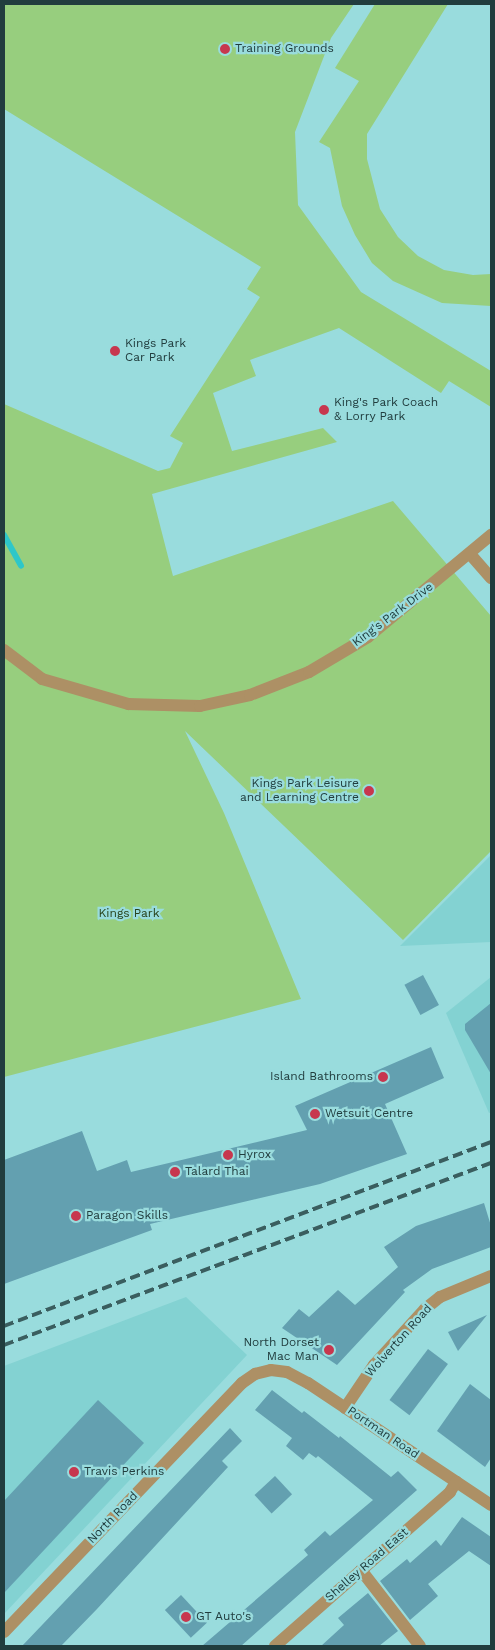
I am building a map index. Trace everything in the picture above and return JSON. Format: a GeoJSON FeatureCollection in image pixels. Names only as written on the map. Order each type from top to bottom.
{"type":"FeatureCollection","features":[{"type":"Feature","properties":{"kind":"street","name":"King's Park Drive"},"geometry":{"type":"LineString","coordinates":[[4,650],[42,679],[128,704],[200,706],[250,695],[309,672],[368,637],[491,535]]}},
{"type":"Feature","properties":{"kind":"street"},"geometry":{"type":"LineString","coordinates":[[470,554],[491,578]]}},
{"type":"Feature","properties":{"kind":"street","name":"Wolverton Road"},"geometry":{"type":"LineString","coordinates":[[345,1408],[374,1365],[425,1309],[440,1297],[491,1276]]}},
{"type":"Feature","properties":{"kind":"street","name":"Portman Road"},"geometry":{"type":"LineString","coordinates":[[271,1370],[287,1372],[345,1408],[491,1505]]}},
{"type":"Feature","properties":{"kind":"street","name":"North Road"},"geometry":{"type":"LineString","coordinates":[[4,1632],[242,1383],[255,1374],[271,1370]]}},
{"type":"Feature","properties":{"kind":"street","name":"Shelley Road East"},"geometry":{"type":"LineString","coordinates":[[275,1646],[450,1492],[456,1482]]}},
{"type":"Feature","properties":{"kind":"street"},"geometry":{"type":"LineString","coordinates":[[361,1570],[420,1646]]}},
{"type":"Feature","properties":{"kind":"shaded area"},"geometry":{"type":"Polygon","coordinates":[[[491,855],[491,942],[400,946],[491,855]]]}},
{"type":"Feature","properties":{"kind":"shaded area"},"geometry":{"type":"Polygon","coordinates":[[[491,977],[491,1112],[489,1113],[446,1013],[491,977]]]}},
{"type":"Feature","properties":{"kind":"shaded area"},"geometry":{"type":"Polygon","coordinates":[[[186,1297],[247,1355],[4,1614],[4,1366],[186,1297]]]}},
{"type":"Feature","properties":{"kind":"green space","name":"Kings Park"},"geometry":{"type":"Polygon","coordinates":[[[4,4],[354,4],[331,38],[295,132],[298,205],[361,292],[491,371],[491,407],[449,381],[441,393],[339,328],[250,360],[256,376],[213,393],[232,451],[323,428],[337,442],[152,494],[173,576],[393,501],[491,616],[491,851],[403,940],[185,731],[224,813],[301,999],[4,1077],[4,404],[158,471],[170,468],[183,443],[170,436],[260,297],[247,289],[261,267],[4,109],[4,4]]]}},
{"type":"Feature","properties":{"kind":"green space"},"geometry":{"type":"Polygon","coordinates":[[[375,4],[448,4],[367,134],[367,159],[380,209],[398,237],[418,256],[444,270],[473,275],[491,274],[491,306],[442,303],[393,281],[372,263],[355,235],[342,206],[330,148],[319,142],[359,81],[335,68],[375,4]]]}},
{"type":"Feature","properties":{"kind":"building"},"geometry":{"type":"Polygon","coordinates":[[[423,975],[439,1005],[420,1015],[404,985],[423,975]]]}},
{"type":"Feature","properties":{"kind":"building"},"geometry":{"type":"Polygon","coordinates":[[[491,1003],[491,1074],[465,1030],[465,1024],[491,1003]]]}},
{"type":"Feature","properties":{"kind":"building"},"geometry":{"type":"Polygon","coordinates":[[[431,1047],[444,1078],[385,1104],[407,1154],[320,1184],[150,1224],[152,1230],[4,1284],[4,1160],[82,1131],[97,1171],[127,1160],[131,1172],[307,1130],[295,1106],[431,1047]]]}},
{"type":"Feature","properties":{"kind":"building"},"geometry":{"type":"Polygon","coordinates":[[[484,1203],[491,1226],[491,1247],[432,1269],[403,1290],[405,1292],[337,1365],[282,1328],[299,1309],[309,1317],[338,1290],[355,1305],[398,1267],[384,1247],[416,1226],[484,1203]]]}},
{"type":"Feature","properties":{"kind":"building"},"geometry":{"type":"Polygon","coordinates":[[[487,1315],[458,1351],[448,1332],[487,1315]]]}},
{"type":"Feature","properties":{"kind":"building"},"geometry":{"type":"Polygon","coordinates":[[[428,1349],[448,1364],[409,1415],[389,1400],[428,1349]]]}},
{"type":"Feature","properties":{"kind":"building"},"geometry":{"type":"Polygon","coordinates":[[[470,1384],[491,1400],[491,1458],[485,1467],[437,1431],[470,1384]]]}},
{"type":"Feature","properties":{"kind":"building"},"geometry":{"type":"Polygon","coordinates":[[[272,1390],[302,1413],[304,1411],[339,1438],[340,1436],[391,1477],[398,1471],[417,1490],[241,1646],[202,1646],[308,1555],[304,1550],[325,1531],[330,1536],[373,1500],[318,1456],[316,1458],[309,1453],[303,1460],[286,1446],[292,1438],[255,1410],[272,1390]]]}},
{"type":"Feature","properties":{"kind":"building","name":"Travis Perkins"},"geometry":{"type":"Polygon","coordinates":[[[98,1400],[144,1443],[4,1593],[4,1501],[98,1400]]]}},
{"type":"Feature","properties":{"kind":"building"},"geometry":{"type":"Polygon","coordinates":[[[230,1428],[242,1441],[222,1461],[228,1467],[97,1609],[61,1646],[22,1646],[230,1428]]]}},
{"type":"Feature","properties":{"kind":"building"},"geometry":{"type":"Polygon","coordinates":[[[275,1476],[292,1494],[272,1513],[255,1495],[275,1476]]]}},
{"type":"Feature","properties":{"kind":"building"},"geometry":{"type":"Polygon","coordinates":[[[462,1517],[491,1537],[491,1566],[469,1551],[428,1584],[438,1596],[410,1620],[380,1581],[407,1559],[410,1563],[436,1540],[441,1546],[462,1517]]]}},
{"type":"Feature","properties":{"kind":"building"},"geometry":{"type":"Polygon","coordinates":[[[368,1593],[398,1631],[379,1646],[321,1646],[344,1625],[338,1618],[368,1593]]]}},
{"type":"Feature","properties":{"kind":"building","name":"GT Auto's"},"geometry":{"type":"Polygon","coordinates":[[[181,1595],[207,1623],[191,1638],[165,1610],[181,1595]]]}},
{"type":"Feature","properties":{"kind":"waterway"},"geometry":{"type":"LineString","coordinates":[[4,535],[21,566]]}},
{"type":"Feature","properties":{"kind":"railway"},"geometry":{"type":"LineString","coordinates":[[4,1326],[491,1142]]}},
{"type":"Feature","properties":{"kind":"railway"},"geometry":{"type":"LineString","coordinates":[[4,1345],[491,1163]]}},
{"type":"Feature","properties":{"kind":"place","name":"Training Grounds"},"geometry":{"type":"Point","coordinates":[225,49]}},
{"type":"Feature","properties":{"kind":"place","name":"Kings Park Car Park"},"geometry":{"type":"Point","coordinates":[115,351]}},
{"type":"Feature","properties":{"kind":"place","name":"King's Park Coach & Lorry Park"},"geometry":{"type":"Point","coordinates":[324,410]}},
{"type":"Feature","properties":{"kind":"place","name":"Kings Park Leisure and Learning Centre"},"geometry":{"type":"Point","coordinates":[369,791]}},
{"type":"Feature","properties":{"kind":"place","name":"Island Bathrooms"},"geometry":{"type":"Point","coordinates":[383,1077]}},
{"type":"Feature","properties":{"kind":"place","name":"Wetsuit Centre"},"geometry":{"type":"Point","coordinates":[315,1114]}},
{"type":"Feature","properties":{"kind":"place","name":"Hyrox"},"geometry":{"type":"Point","coordinates":[228,1155]}},
{"type":"Feature","properties":{"kind":"place","name":"Talard Thai"},"geometry":{"type":"Point","coordinates":[175,1172]}},
{"type":"Feature","properties":{"kind":"place","name":"Paragon Skills"},"geometry":{"type":"Point","coordinates":[76,1216]}},
{"type":"Feature","properties":{"kind":"place","name":"North Dorset Mac Man"},"geometry":{"type":"Point","coordinates":[329,1350]}},
{"type":"Feature","properties":{"kind":"place","name":"Travis Perkins"},"geometry":{"type":"Point","coordinates":[74,1472]}},
{"type":"Feature","properties":{"kind":"place","name":"GT Auto's"},"geometry":{"type":"Point","coordinates":[186,1617]}}]}
